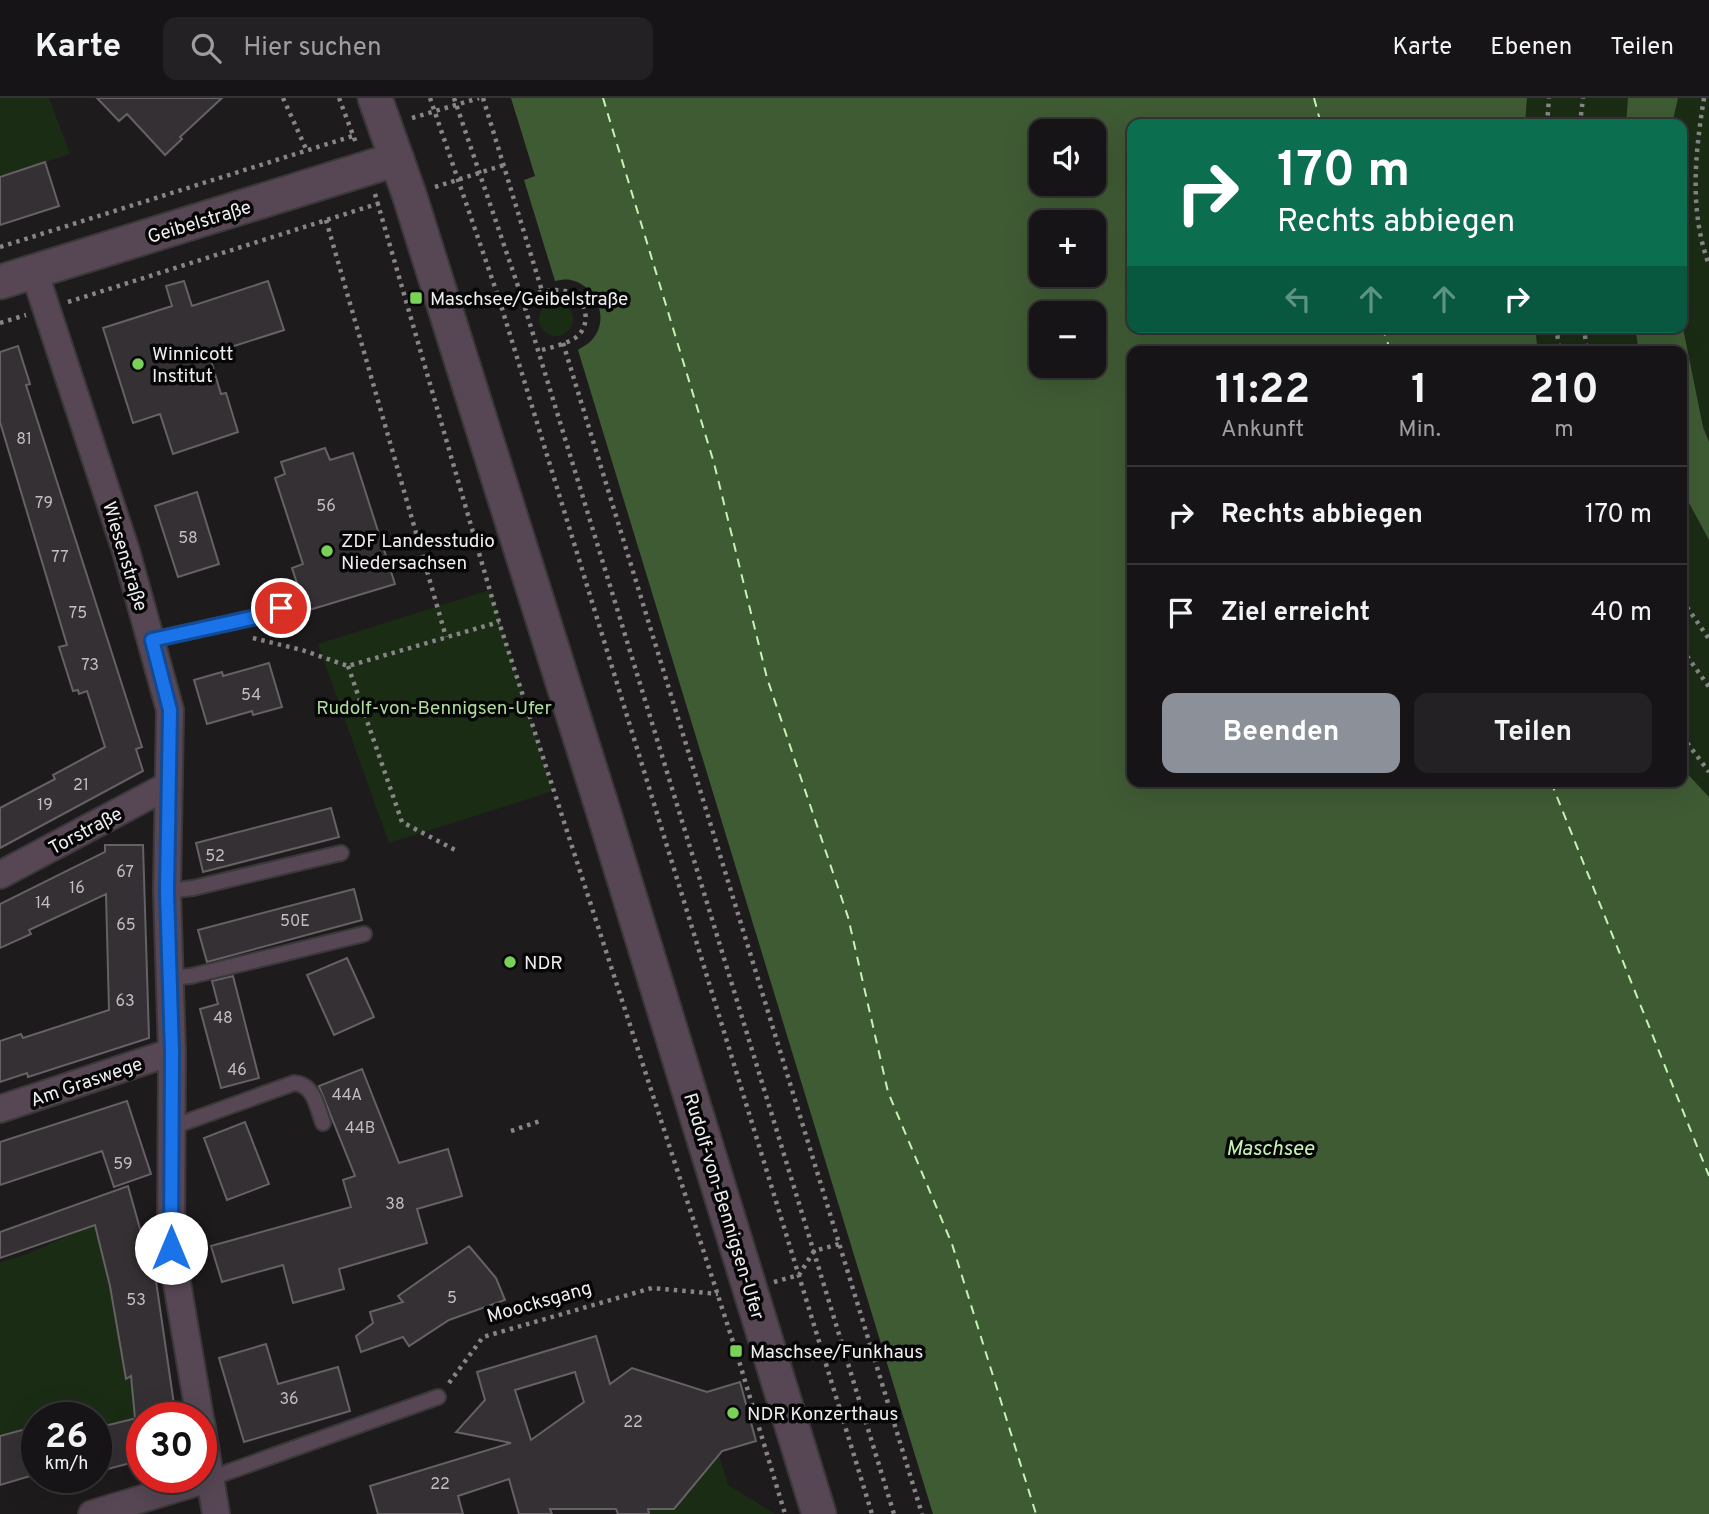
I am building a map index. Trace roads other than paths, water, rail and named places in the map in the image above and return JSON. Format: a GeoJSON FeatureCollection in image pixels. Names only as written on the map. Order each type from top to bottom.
{"type":"FeatureCollection","features":[{"type":"Feature","properties":{"kind":"street","name":"Rudolf-von-Bennigsen-Ufer"},"geometry":{"type":"LineString","coordinates":[[380,112],[397,159],[394,199],[750,1288],[819,1514]]}},
{"type":"Feature","properties":{"kind":"street","name":"Geibelstraße"},"geometry":{"type":"LineString","coordinates":[[0,282],[397,159]]}},
{"type":"Feature","properties":{"kind":"street","name":"Wiesenstraße"},"geometry":{"type":"LineString","coordinates":[[34,271],[126,551],[170,710],[167,891],[172,1052],[171,1248],[198,1402]]}},
{"type":"Feature","properties":{"kind":"street","name":"Torstraße"},"geometry":{"type":"LineString","coordinates":[[0,875],[169,785]]}},
{"type":"Feature","properties":{"kind":"street","name":"Am Graswege"},"geometry":{"type":"LineString","coordinates":[[0,1109],[172,1052]]}},
{"type":"Feature","properties":{"kind":"street"},"geometry":{"type":"LineString","coordinates":[[92,1514],[161,1493]]}},
{"type":"Feature","properties":{"kind":"street","name":"Wiesenstraße"},"geometry":{"type":"LineString","coordinates":[[213,1493],[216,1514]]}},
{"type":"Feature","properties":{"kind":"lane"},"geometry":{"type":"LineString","coordinates":[[152,640],[256,617],[281,608]]}},
{"type":"Feature","properties":{"kind":"lane"},"geometry":{"type":"LineString","coordinates":[[167,891],[193,888],[341,853]]}},
{"type":"Feature","properties":{"kind":"lane"},"geometry":{"type":"LineString","coordinates":[[170,978],[191,976],[364,934]]}},
{"type":"Feature","properties":{"kind":"lane"},"geometry":{"type":"LineString","coordinates":[[172,1127],[294,1083],[303,1083],[309,1087],[323,1123]]}},
{"type":"Feature","properties":{"kind":"lane"},"geometry":{"type":"LineString","coordinates":[[217,1476],[438,1397]]}},
{"type":"Feature","properties":{"kind":"water","name":"Maschsee"},"geometry":{"type":"Polygon","coordinates":[[[511,98],[1527,98],[1525,119],[1127,119],[1127,333],[1536,333],[1537,346],[1127,346],[1127,787],[1687,787],[1687,773],[1709,797],[1709,1514],[933,1514],[578,350],[597,333],[600,323],[598,305],[594,296],[580,283],[569,280],[555,281],[524,180],[535,176],[511,98]]]}},
{"type":"Feature","properties":{"kind":"water"},"geometry":{"type":"Polygon","coordinates":[[[1628,98],[1678,98],[1673,119],[1626,119],[1628,98]]]}},
{"type":"Feature","properties":{"kind":"water"},"geometry":{"type":"Polygon","coordinates":[[[1636,333],[1684,333],[1687,346],[1638,346],[1636,333]]]}},
{"type":"Feature","properties":{"kind":"water"},"geometry":{"type":"Polygon","coordinates":[[[1687,348],[1703,427],[1709,442],[1709,540],[1687,499],[1687,348]]]}},
{"type":"Feature","properties":{"kind":"place","name":"Maschsee/Geibelstraße"},"geometry":{"type":"Point","coordinates":[416,298]}},
{"type":"Feature","properties":{"kind":"place","name":"Winnicott Institut"},"geometry":{"type":"Point","coordinates":[138,364]}},
{"type":"Feature","properties":{"kind":"place","name":"ZDF Landesstudio Niedersachsen"},"geometry":{"type":"Point","coordinates":[327,551]}},
{"type":"Feature","properties":{"kind":"place","name":"NDR"},"geometry":{"type":"Point","coordinates":[510,962]}},
{"type":"Feature","properties":{"kind":"place","name":"Maschsee/Funkhaus"},"geometry":{"type":"Point","coordinates":[736,1351]}},
{"type":"Feature","properties":{"kind":"place","name":"NDR Konzerthaus"},"geometry":{"type":"Point","coordinates":[733,1413]}}]}
